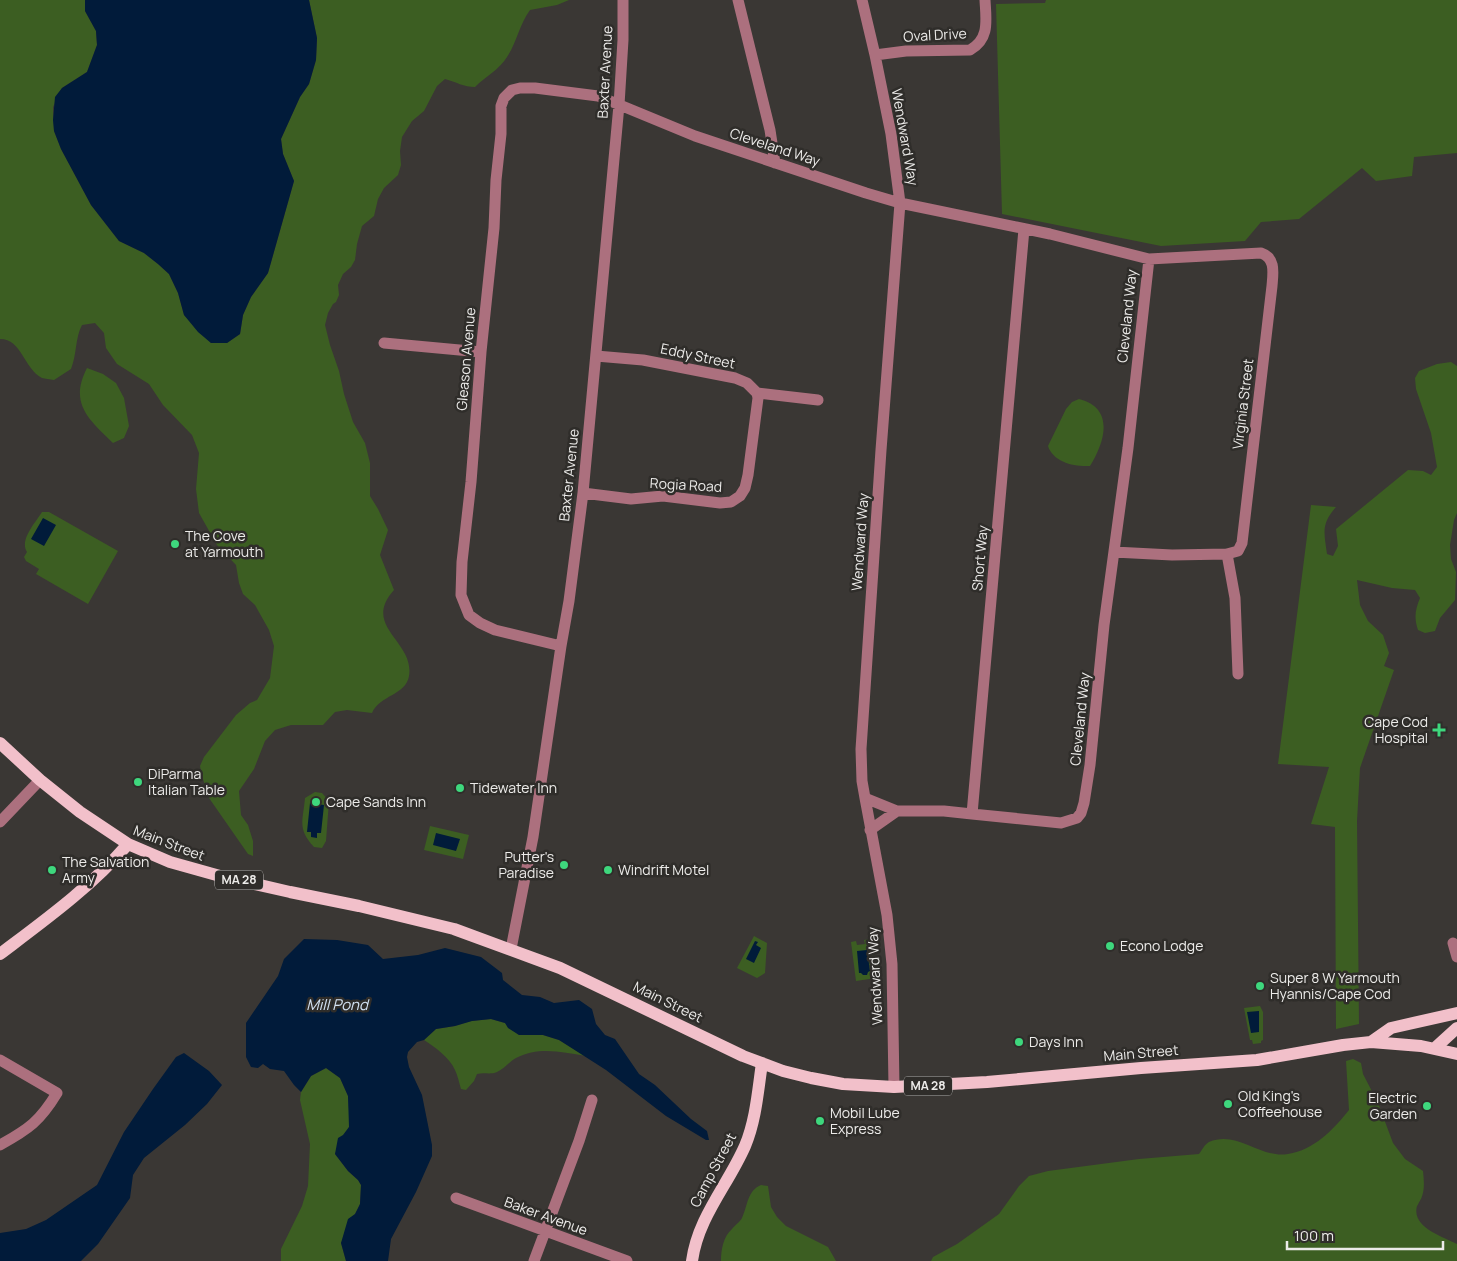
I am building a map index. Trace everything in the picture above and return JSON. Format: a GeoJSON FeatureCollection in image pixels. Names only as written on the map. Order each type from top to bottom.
{"type":"FeatureCollection","features":[{"type":"Feature","properties":{"kind":"main road","name":"Main Street"},"geometry":{"type":"LineString","coordinates":[[0,743],[40,780],[80,812],[128,844],[170,862],[197,871],[454,929],[580,976],[743,1056],[811,1078],[843,1084],[894,1087],[987,1082],[1257,1060],[1371,1042],[1388,1042],[1435,1048]]}},
{"type":"Feature","properties":{"kind":"main road"},"geometry":{"type":"LineString","coordinates":[[0,954],[89,884],[107,868],[128,844]]}},
{"type":"Feature","properties":{"kind":"main road","name":"Main Street"},"geometry":{"type":"LineString","coordinates":[[1371,1042],[1391,1028],[1457,1012]]}},
{"type":"Feature","properties":{"kind":"main road"},"geometry":{"type":"LineString","coordinates":[[1435,1048],[1457,1028]]}},
{"type":"Feature","properties":{"kind":"main road","name":"MA 28"},"geometry":{"type":"LineString","coordinates":[[1435,1048],[1457,1054]]}},
{"type":"Feature","properties":{"kind":"main road","name":"Camp Street"},"geometry":{"type":"LineString","coordinates":[[692,1261],[695,1242],[707,1213],[738,1160],[750,1131],[762,1063]]}},
{"type":"Feature","properties":{"kind":"street","name":"Baxter Avenue"},"geometry":{"type":"LineString","coordinates":[[510,949],[533,837],[569,601],[583,493],[619,105],[623,40],[623,0]]}},
{"type":"Feature","properties":{"kind":"street"},"geometry":{"type":"LineString","coordinates":[[738,0],[770,130],[775,164]]}},
{"type":"Feature","properties":{"kind":"street","name":"Wendward Way"},"geometry":{"type":"LineString","coordinates":[[862,0],[891,134],[900,203],[861,749],[862,781],[887,915],[892,964],[894,1087]]}},
{"type":"Feature","properties":{"kind":"street","name":"Oval Drive"},"geometry":{"type":"LineString","coordinates":[[875,55],[906,51],[970,50],[977,47],[983,40],[986,28],[985,0]]}},
{"type":"Feature","properties":{"kind":"street","name":"Cleveland Way"},"geometry":{"type":"LineString","coordinates":[[501,106],[504,98],[512,90],[520,88],[536,88],[598,96],[695,136],[866,193],[900,203],[1050,234],[1148,259],[1128,448],[1104,625],[1088,786],[1081,813],[1069,822],[1062,824],[972,814]]}},
{"type":"Feature","properties":{"kind":"street","name":"Gleason Avenue"},"geometry":{"type":"LineString","coordinates":[[501,106],[501,134],[496,180],[494,228],[462,562],[461,595],[468,612],[480,623],[495,630],[561,646]]}},
{"type":"Feature","properties":{"kind":"street","name":"Short Way"},"geometry":{"type":"LineString","coordinates":[[972,814],[1024,229]]}},
{"type":"Feature","properties":{"kind":"street","name":"Virginia Street"},"geometry":{"type":"LineString","coordinates":[[1148,259],[1261,253],[1267,255],[1271,260],[1273,268],[1272,286],[1242,543],[1238,551],[1227,554]]}},
{"type":"Feature","properties":{"kind":"street"},"geometry":{"type":"LineString","coordinates":[[384,343],[481,352]]}},
{"type":"Feature","properties":{"kind":"street","name":"Eddy Street"},"geometry":{"type":"LineString","coordinates":[[596,356],[643,360],[735,378],[747,383],[757,393],[818,400]]}},
{"type":"Feature","properties":{"kind":"street","name":"Rogia Road"},"geometry":{"type":"LineString","coordinates":[[583,493],[631,499],[663,496],[720,503],[731,502],[740,496],[745,488],[758,398],[757,393]]}},
{"type":"Feature","properties":{"kind":"street"},"geometry":{"type":"LineString","coordinates":[[1114,552],[1172,555],[1227,554],[1235,598],[1238,674]]}},
{"type":"Feature","properties":{"kind":"street"},"geometry":{"type":"LineString","coordinates":[[0,822],[40,780]]}},
{"type":"Feature","properties":{"kind":"street"},"geometry":{"type":"LineString","coordinates":[[865,798],[897,811],[944,811],[972,814]]}},
{"type":"Feature","properties":{"kind":"street"},"geometry":{"type":"LineString","coordinates":[[870,830],[897,811]]}},
{"type":"Feature","properties":{"kind":"street"},"geometry":{"type":"LineString","coordinates":[[1454,943],[1457,957]]}},
{"type":"Feature","properties":{"kind":"street"},"geometry":{"type":"LineString","coordinates":[[0,1060],[57,1093],[44,1114],[27,1130],[0,1146]]}},
{"type":"Feature","properties":{"kind":"street"},"geometry":{"type":"LineString","coordinates":[[534,1261],[579,1141],[592,1100]]}},
{"type":"Feature","properties":{"kind":"street","name":"Baker Avenue"},"geometry":{"type":"LineString","coordinates":[[456,1198],[626,1261]]}},
{"type":"Feature","properties":{"kind":"green space"},"geometry":{"type":"Polygon","coordinates":[[[0,0],[85,0],[85,11],[96,31],[97,45],[87,72],[62,88],[53,107],[54,131],[61,149],[91,205],[119,241],[144,253],[169,274],[178,293],[184,315],[211,343],[227,343],[240,334],[243,315],[251,297],[268,273],[294,181],[283,154],[281,139],[300,97],[309,84],[316,60],[317,38],[309,0],[569,0],[557,5],[530,10],[504,61],[475,87],[445,79],[437,86],[424,111],[412,121],[402,137],[401,165],[398,175],[384,188],[378,199],[374,216],[362,226],[355,260],[351,267],[343,274],[338,285],[339,295],[328,313],[325,325],[353,422],[365,443],[370,463],[370,496],[388,530],[380,555],[394,590],[385,603],[383,614],[391,634],[405,653],[409,664],[409,676],[403,687],[381,702],[372,713],[347,710],[335,712],[323,725],[291,725],[275,730],[265,741],[254,769],[239,791],[241,815],[248,825],[253,841],[253,856],[248,854],[209,798],[200,766],[204,757],[236,715],[250,703],[257,700],[270,678],[274,646],[269,630],[255,605],[243,594],[236,565],[217,545],[199,513],[196,489],[199,453],[192,435],[163,405],[149,384],[117,364],[106,348],[104,333],[95,323],[82,325],[71,369],[54,380],[42,378],[36,374],[13,344],[7,340],[0,339],[0,0]]]}},
{"type":"Feature","properties":{"kind":"green space"},"geometry":{"type":"Polygon","coordinates":[[[1046,0],[1457,0],[1457,153],[1414,157],[1412,176],[1376,181],[1362,168],[1299,219],[1261,222],[1245,241],[1161,246],[1002,214],[996,4],[1045,3],[1046,0]]]}},
{"type":"Feature","properties":{"kind":"green space"},"geometry":{"type":"Polygon","coordinates":[[[1451,362],[1457,366],[1457,513],[1450,545],[1451,559],[1456,572],[1455,600],[1440,618],[1435,631],[1425,633],[1418,630],[1416,622],[1417,606],[1420,598],[1415,590],[1392,588],[1357,580],[1360,605],[1368,621],[1383,635],[1389,653],[1384,666],[1394,670],[1360,768],[1357,821],[1359,1024],[1336,1029],[1335,827],[1311,824],[1329,767],[1278,764],[1311,505],[1336,507],[1328,518],[1325,529],[1327,554],[1333,556],[1338,546],[1336,529],[1408,470],[1423,471],[1431,475],[1437,467],[1431,433],[1416,389],[1415,378],[1419,371],[1437,364],[1451,362]]]}},
{"type":"Feature","properties":{"kind":"green space"},"geometry":{"type":"Polygon","coordinates":[[[87,368],[103,374],[116,383],[124,398],[129,426],[124,438],[113,443],[96,426],[84,410],[80,391],[87,368]]]}},
{"type":"Feature","properties":{"kind":"green space"},"geometry":{"type":"Polygon","coordinates":[[[1079,399],[1090,403],[1098,410],[1104,427],[1100,447],[1090,466],[1077,466],[1059,460],[1048,446],[1066,409],[1072,402],[1079,399]]]}},
{"type":"Feature","properties":{"kind":"green space"},"geometry":{"type":"Polygon","coordinates":[[[42,512],[49,512],[118,551],[88,604],[36,574],[39,569],[26,561],[24,557],[27,552],[25,542],[27,537],[42,512]]]}},
{"type":"Feature","properties":{"kind":"green space"},"geometry":{"type":"Polygon","coordinates":[[[315,792],[322,793],[329,801],[326,841],[322,848],[314,847],[309,841],[302,824],[305,798],[315,792]]]}},
{"type":"Feature","properties":{"kind":"green space"},"geometry":{"type":"Polygon","coordinates":[[[430,826],[469,835],[463,859],[424,850],[430,826]]]}},
{"type":"Feature","properties":{"kind":"green space"},"geometry":{"type":"Polygon","coordinates":[[[754,936],[767,943],[765,973],[757,978],[737,968],[754,936]]]}},
{"type":"Feature","properties":{"kind":"green space"},"geometry":{"type":"Polygon","coordinates":[[[871,939],[876,978],[856,981],[851,942],[856,941],[857,945],[865,944],[864,940],[871,939]]]}},
{"type":"Feature","properties":{"kind":"green space"},"geometry":{"type":"Polygon","coordinates":[[[1260,1006],[1263,1012],[1263,1040],[1261,1043],[1253,1044],[1252,1040],[1250,1040],[1244,1008],[1260,1006]]]}},
{"type":"Feature","properties":{"kind":"green space"},"geometry":{"type":"Polygon","coordinates":[[[491,1019],[505,1023],[519,1035],[543,1035],[559,1040],[586,1056],[551,1051],[525,1054],[516,1058],[497,1072],[477,1074],[466,1090],[461,1089],[456,1072],[446,1057],[424,1040],[436,1029],[471,1021],[491,1019]]]}},
{"type":"Feature","properties":{"kind":"green space"},"geometry":{"type":"Polygon","coordinates":[[[1353,1059],[1361,1063],[1363,1074],[1378,1103],[1393,1143],[1405,1159],[1423,1171],[1423,1192],[1416,1213],[1419,1220],[1430,1230],[1457,1244],[1457,1261],[931,1261],[933,1257],[957,1244],[999,1214],[1019,1186],[1029,1176],[1048,1171],[1139,1159],[1199,1154],[1209,1142],[1220,1139],[1239,1142],[1268,1153],[1278,1154],[1297,1152],[1315,1144],[1330,1132],[1349,1110],[1346,1061],[1353,1059]]]}},
{"type":"Feature","properties":{"kind":"green space"},"geometry":{"type":"Polygon","coordinates":[[[326,1068],[340,1078],[348,1096],[349,1127],[335,1154],[361,1185],[360,1204],[341,1243],[346,1261],[281,1261],[281,1249],[302,1206],[308,1186],[310,1144],[300,1100],[301,1092],[311,1076],[326,1068]]]}},
{"type":"Feature","properties":{"kind":"green space"},"geometry":{"type":"Polygon","coordinates":[[[761,1185],[768,1186],[771,1207],[777,1217],[786,1226],[828,1247],[836,1261],[721,1261],[722,1248],[726,1236],[742,1218],[750,1195],[761,1185]]]}},
{"type":"Feature","properties":{"kind":"water"},"geometry":{"type":"Polygon","coordinates":[[[85,0],[309,0],[317,38],[316,60],[309,84],[300,97],[281,139],[283,154],[294,181],[268,273],[251,297],[243,315],[240,334],[227,343],[211,343],[198,332],[184,315],[178,293],[169,274],[144,253],[119,241],[91,205],[61,149],[54,131],[55,97],[62,88],[87,72],[97,45],[96,31],[85,11],[85,0]]]}},
{"type":"Feature","properties":{"kind":"water"},"geometry":{"type":"Polygon","coordinates":[[[43,518],[56,525],[44,546],[31,539],[43,518]]]}},
{"type":"Feature","properties":{"kind":"water"},"geometry":{"type":"Polygon","coordinates":[[[310,803],[324,805],[321,833],[317,833],[317,838],[311,837],[311,832],[307,832],[310,803]]]}},
{"type":"Feature","properties":{"kind":"water"},"geometry":{"type":"Polygon","coordinates":[[[436,833],[460,839],[456,851],[433,845],[436,833]]]}},
{"type":"Feature","properties":{"kind":"water","name":"Mill Pond"},"geometry":{"type":"Polygon","coordinates":[[[304,939],[337,940],[368,945],[383,959],[418,955],[445,948],[481,957],[502,973],[503,980],[522,995],[540,997],[554,1003],[579,1000],[592,1009],[596,1024],[605,1035],[615,1039],[639,1074],[655,1085],[691,1119],[707,1131],[709,1140],[666,1116],[606,1070],[559,1040],[543,1035],[519,1035],[508,1028],[505,1023],[491,1019],[436,1029],[424,1040],[417,1042],[408,1052],[407,1057],[409,1067],[422,1095],[432,1145],[432,1156],[416,1192],[391,1239],[388,1261],[346,1261],[341,1243],[348,1219],[355,1214],[360,1204],[361,1185],[335,1154],[338,1138],[349,1127],[348,1096],[340,1078],[326,1068],[311,1076],[301,1092],[284,1071],[270,1069],[263,1064],[258,1068],[251,1067],[246,1057],[246,1023],[278,976],[284,959],[304,939]]]}},
{"type":"Feature","properties":{"kind":"water"},"geometry":{"type":"Polygon","coordinates":[[[755,941],[758,942],[756,945],[761,948],[754,963],[746,959],[755,941]]]}},
{"type":"Feature","properties":{"kind":"water"},"geometry":{"type":"Polygon","coordinates":[[[867,950],[870,971],[867,975],[863,975],[859,973],[857,951],[867,950]]]}},
{"type":"Feature","properties":{"kind":"water"},"geometry":{"type":"Polygon","coordinates":[[[1259,1011],[1259,1032],[1251,1033],[1247,1012],[1259,1011]]]}},
{"type":"Feature","properties":{"kind":"water"},"geometry":{"type":"Polygon","coordinates":[[[184,1053],[209,1071],[222,1085],[207,1104],[185,1125],[144,1158],[133,1175],[130,1198],[98,1244],[81,1261],[0,1261],[0,1233],[26,1229],[46,1220],[97,1185],[124,1132],[176,1057],[184,1053]]]}},
{"type":"Feature","properties":{"kind":"place","name":"The Cove at Yarmouth"},"geometry":{"type":"Point","coordinates":[175,544]}},
{"type":"Feature","properties":{"kind":"place","name":"Cape Cod Hospital"},"geometry":{"type":"Point","coordinates":[1439,730]}},
{"type":"Feature","properties":{"kind":"place","name":"DiParma Italian Table"},"geometry":{"type":"Point","coordinates":[138,782]}},
{"type":"Feature","properties":{"kind":"place","name":"Tidewater Inn"},"geometry":{"type":"Point","coordinates":[460,788]}},
{"type":"Feature","properties":{"kind":"place","name":"Cape Sands Inn"},"geometry":{"type":"Point","coordinates":[316,802]}},
{"type":"Feature","properties":{"kind":"place","name":"Putter's Paradise"},"geometry":{"type":"Point","coordinates":[564,865]}},
{"type":"Feature","properties":{"kind":"place","name":"The Salvation Army"},"geometry":{"type":"Point","coordinates":[52,870]}},
{"type":"Feature","properties":{"kind":"place","name":"Windrift Motel"},"geometry":{"type":"Point","coordinates":[608,870]}},
{"type":"Feature","properties":{"kind":"place","name":"Econo Lodge"},"geometry":{"type":"Point","coordinates":[1110,946]}},
{"type":"Feature","properties":{"kind":"place","name":"Super 8 W Yarmouth Hyannis/Cape Cod"},"geometry":{"type":"Point","coordinates":[1260,986]}},
{"type":"Feature","properties":{"kind":"place","name":"Days Inn"},"geometry":{"type":"Point","coordinates":[1019,1042]}},
{"type":"Feature","properties":{"kind":"place","name":"Old King's Coffeehouse"},"geometry":{"type":"Point","coordinates":[1228,1104]}},
{"type":"Feature","properties":{"kind":"place","name":"Electric Garden"},"geometry":{"type":"Point","coordinates":[1427,1106]}},
{"type":"Feature","properties":{"kind":"place","name":"Mobil Lube Express"},"geometry":{"type":"Point","coordinates":[820,1121]}}]}
